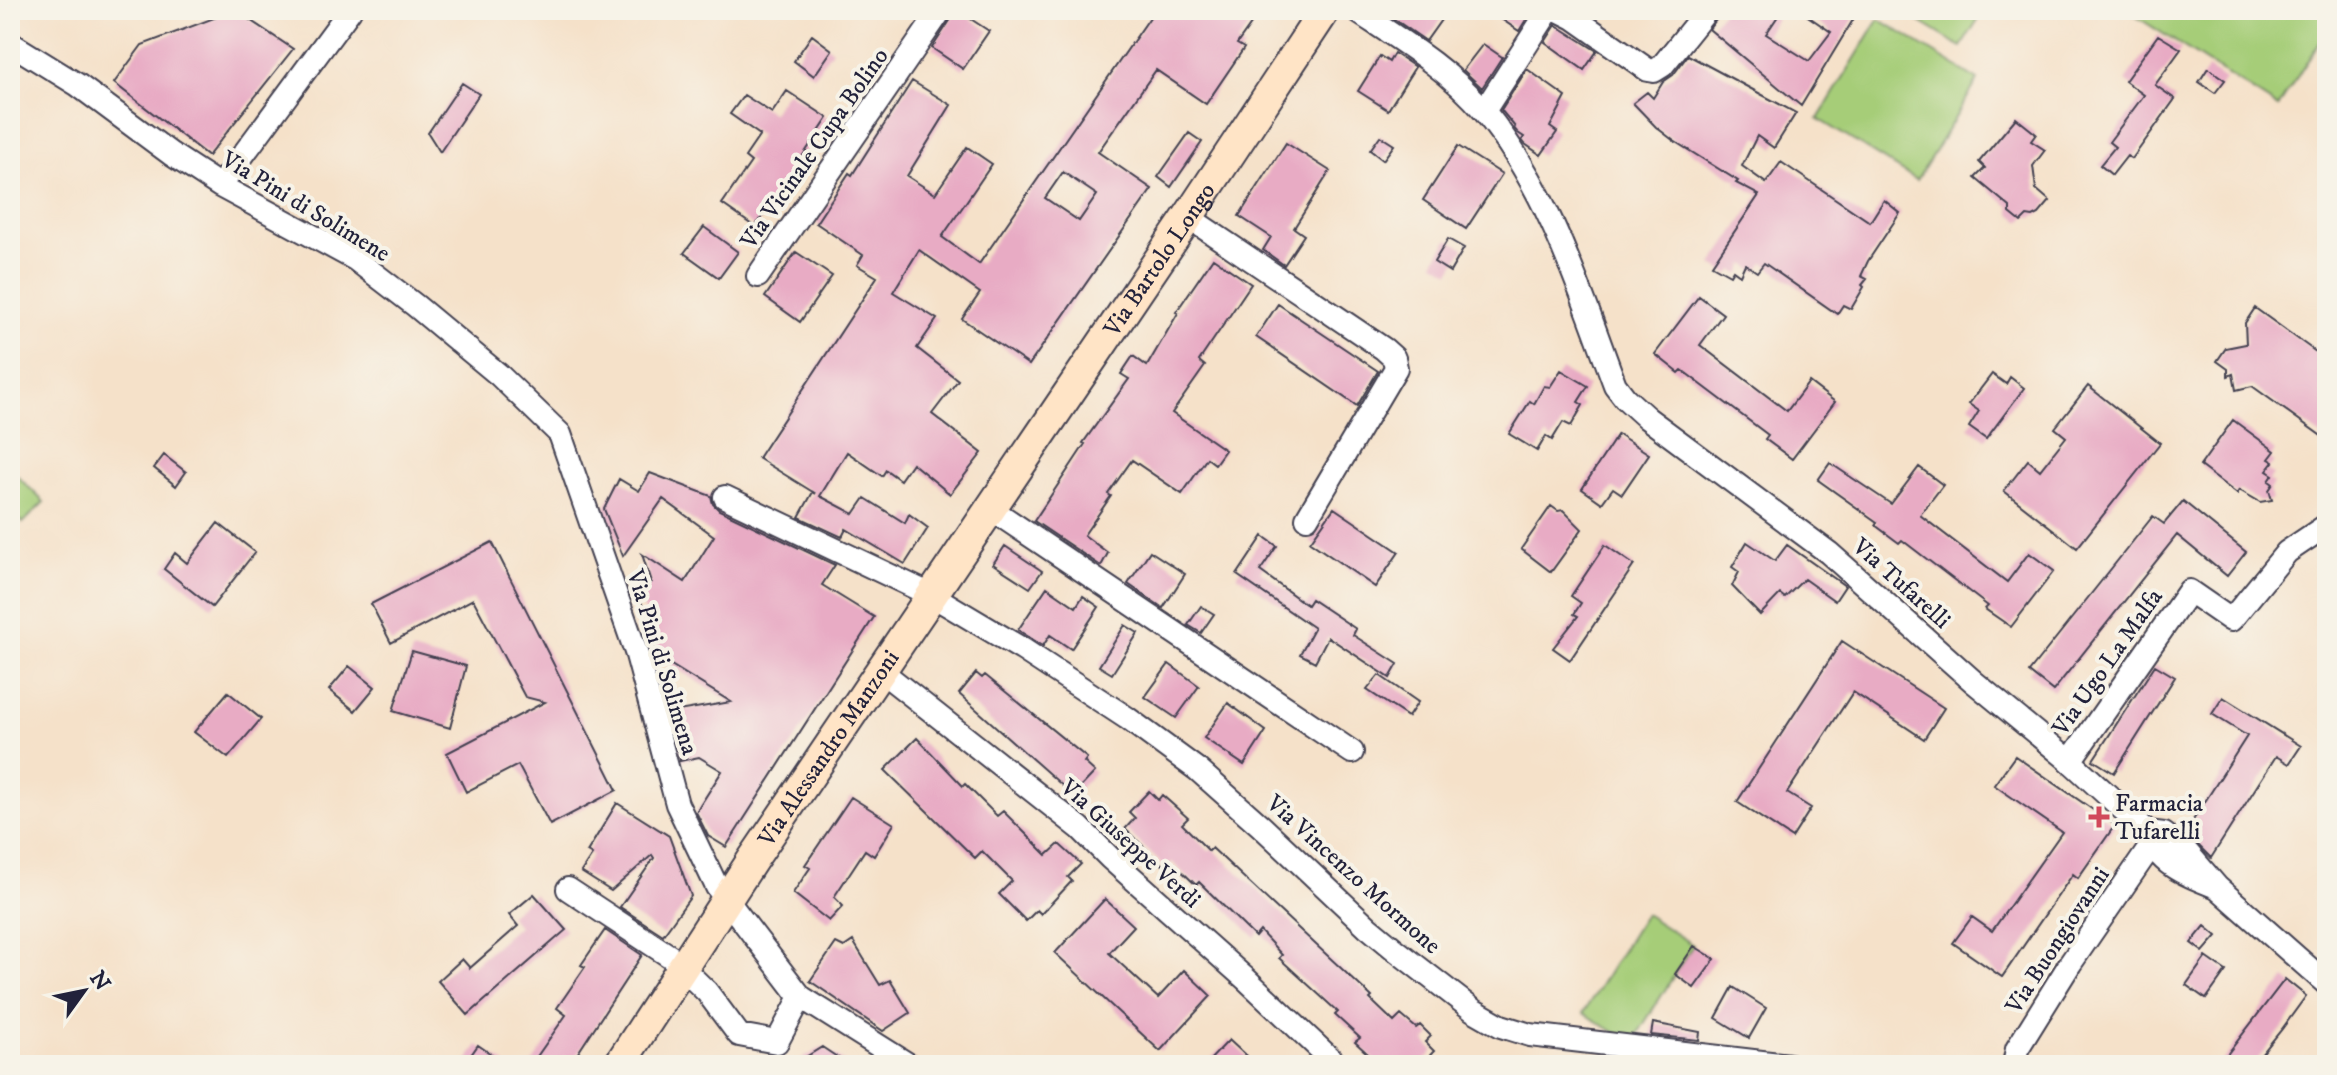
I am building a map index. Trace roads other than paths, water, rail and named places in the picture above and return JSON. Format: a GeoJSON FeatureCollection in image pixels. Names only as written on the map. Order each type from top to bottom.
{"type":"FeatureCollection","features":[{"type":"Feature","properties":{"kind":"street"},"geometry":{"type":"LineString","coordinates":[[220,186],[350,10]]}},
{"type":"Feature","properties":{"kind":"street","name":"Via Vicinale Cupa Bolino"},"geometry":{"type":"LineString","coordinates":[[758,276],[941,10]]}},
{"type":"Feature","properties":{"kind":"street","name":"Via Bartolo Longo"},"geometry":{"type":"LineString","coordinates":[[933,596],[1325,10]]}},
{"type":"Feature","properties":{"kind":"street"},"geometry":{"type":"LineString","coordinates":[[1355,10],[1419,52],[1484,111],[1549,10]]}},
{"type":"Feature","properties":{"kind":"street"},"geometry":{"type":"LineString","coordinates":[[1558,10],[1654,71],[1662,66],[1707,10]]}},
{"type":"Feature","properties":{"kind":"street","name":"Via Pini di Solimene"},"geometry":{"type":"LineString","coordinates":[[10,43],[78,85],[220,186],[355,259],[499,375],[560,434]]}},
{"type":"Feature","properties":{"kind":"street","name":"Via Tufarelli"},"geometry":{"type":"LineString","coordinates":[[1484,111],[1538,194],[1571,269],[1615,385],[1625,398],[1647,418],[1829,553],[1974,682],[2070,761],[2174,867],[2217,887],[2327,984]]}},
{"type":"Feature","properties":{"kind":"street"},"geometry":{"type":"LineString","coordinates":[[1188,217],[1394,358],[1396,368],[1307,518]]}},
{"type":"Feature","properties":{"kind":"street","name":"Via Pini di Solimena"},"geometry":{"type":"LineString","coordinates":[[560,434],[637,655],[677,804],[726,902]]}},
{"type":"Feature","properties":{"kind":"street"},"geometry":{"type":"LineString","coordinates":[[725,497],[933,596]]}},
{"type":"Feature","properties":{"kind":"street"},"geometry":{"type":"LineString","coordinates":[[991,509],[1352,752]]}},
{"type":"Feature","properties":{"kind":"street","name":"Via Ugo La Malfa"},"geometry":{"type":"LineString","coordinates":[[2070,761],[2189,591],[2231,620],[2287,552],[2327,525]]}},
{"type":"Feature","properties":{"kind":"street","name":"Via Alessandro Manzoni"},"geometry":{"type":"LineString","coordinates":[[619,1065],[933,596]]}},
{"type":"Feature","properties":{"kind":"street","name":"Via Vincenzo Mormone"},"geometry":{"type":"LineString","coordinates":[[933,596],[1074,683],[1198,770],[1368,927],[1473,1010],[1501,1026],[1530,1035],[1789,1065]]}},
{"type":"Feature","properties":{"kind":"street","name":"Via Giuseppe Verdi"},"geometry":{"type":"LineString","coordinates":[[881,671],[1080,828],[1337,1065]]}},
{"type":"Feature","properties":{"kind":"street","name":"Via Buongiovanni"},"geometry":{"type":"LineString","coordinates":[[2014,1065],[2017,1049],[2149,839]]}},
{"type":"Feature","properties":{"kind":"street"},"geometry":{"type":"LineString","coordinates":[[568,889],[671,957],[707,992],[739,1035],[777,1042]]}},
{"type":"Feature","properties":{"kind":"street"},"geometry":{"type":"LineString","coordinates":[[726,902],[801,997],[909,1065]]}},
{"type":"Feature","properties":{"kind":"street"},"geometry":{"type":"LineString","coordinates":[[772,1065],[777,1042],[801,997]]}},
{"type":"Feature","properties":{"kind":"place","name":"Farmacia Tufarelli"},"geometry":{"type":"Point","coordinates":[2099,817]}}]}
